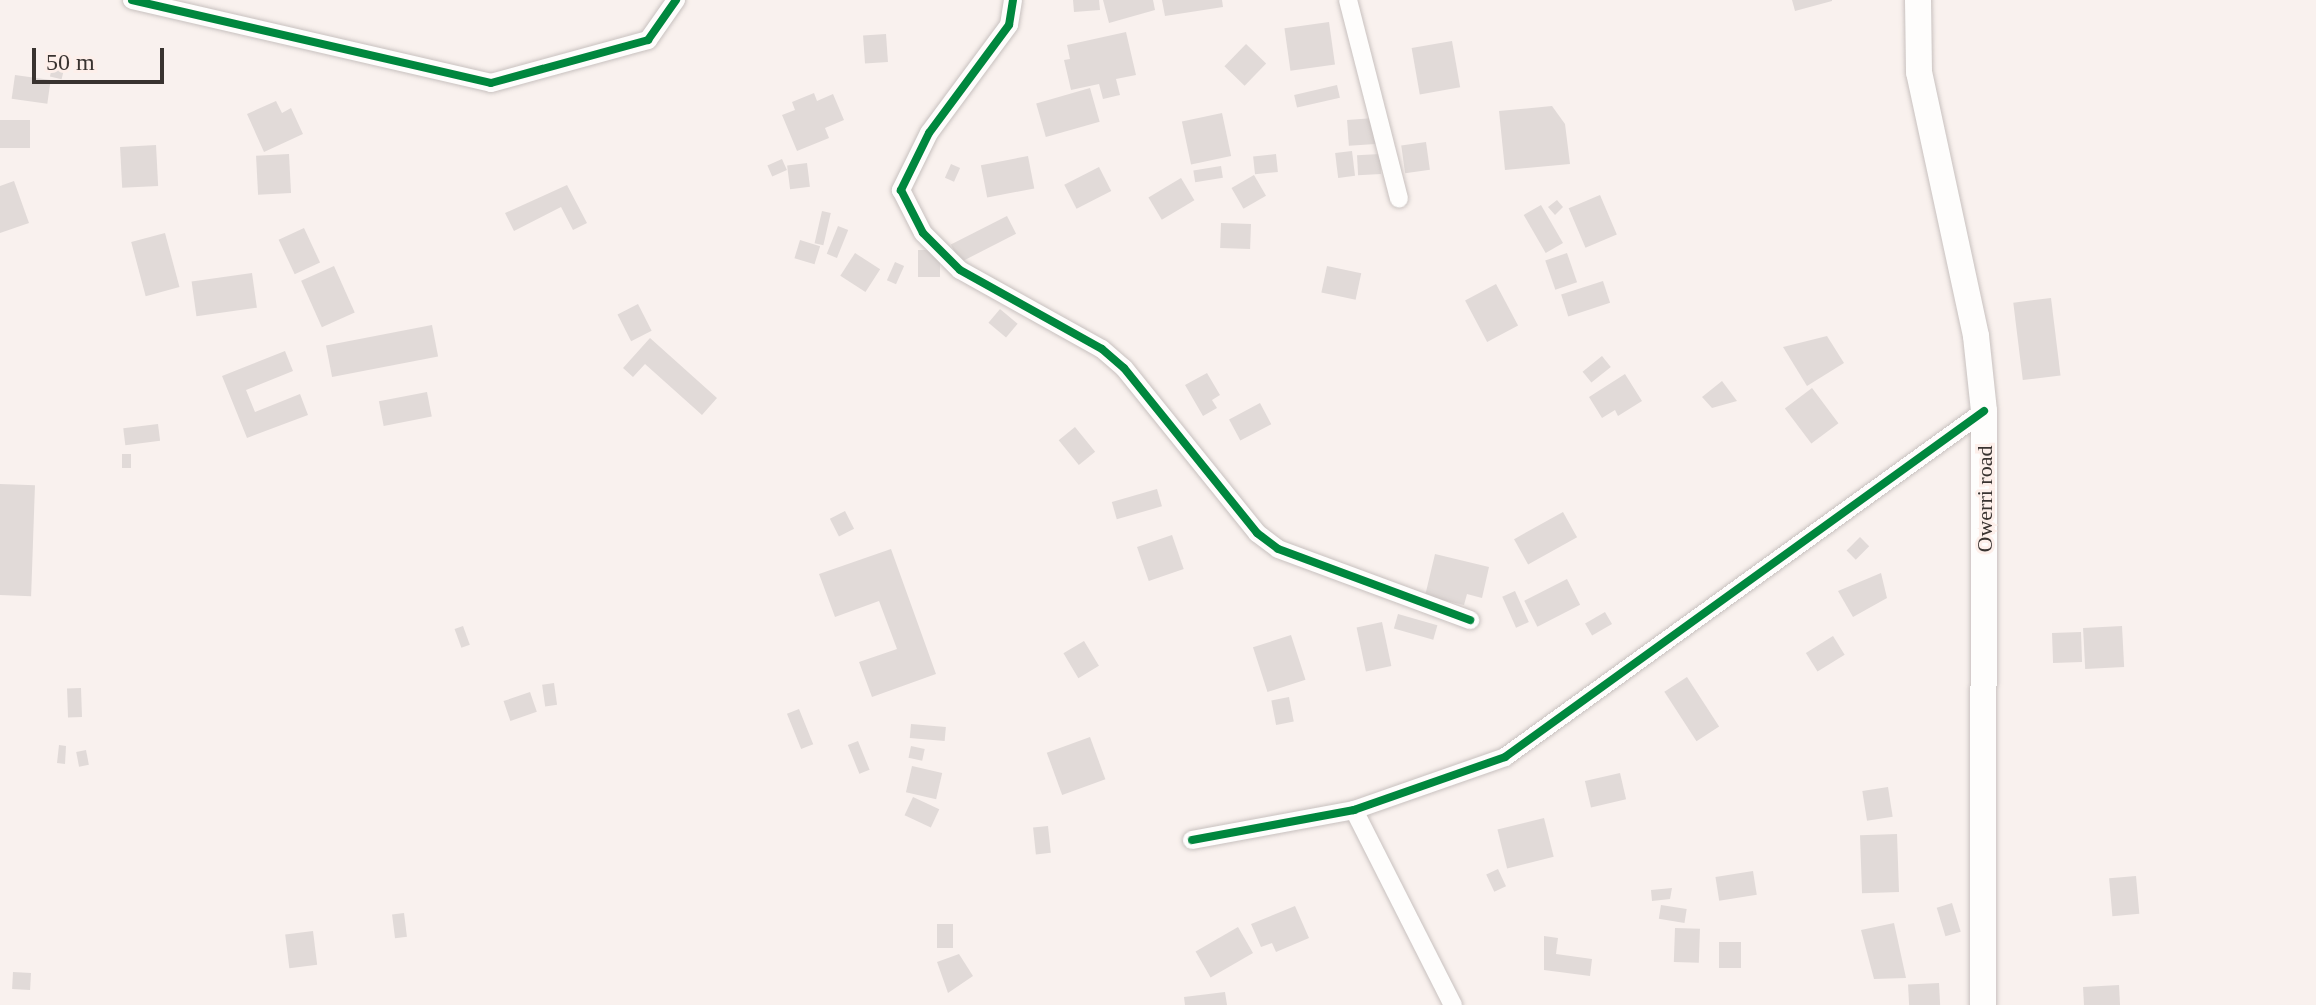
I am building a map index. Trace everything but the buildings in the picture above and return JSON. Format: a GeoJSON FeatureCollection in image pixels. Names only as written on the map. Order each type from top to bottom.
{"type":"FeatureCollection","features":[{"type":"Feature","properties":{"kind":"main road","name":"Owerri road"},"geometry":{"type":"LineString","coordinates":[[1918,0],[1919,72],[1976,336],[1984,411],[1983,1005]]}},
{"type":"Feature","properties":{"kind":"street"},"geometry":{"type":"LineString","coordinates":[[132,0],[491,83],[648,40],[676,0]]}},
{"type":"Feature","properties":{"kind":"street"},"geometry":{"type":"LineString","coordinates":[[1013,0],[1009,25],[929,133],[901,190],[923,233],[960,270],[1102,349],[1124,368],[1247,522],[1278,549],[1470,620]]}},
{"type":"Feature","properties":{"kind":"street"},"geometry":{"type":"LineString","coordinates":[[1348,0],[1399,199]]}},
{"type":"Feature","properties":{"kind":"street"},"geometry":{"type":"LineString","coordinates":[[1192,840],[1354,810],[1505,757],[1984,411]]}},
{"type":"Feature","properties":{"kind":"street"},"geometry":{"type":"LineString","coordinates":[[1354,810],[1453,1005]]}},
{"type":"Feature","properties":{"kind":"cycle path"},"geometry":{"type":"LineString","coordinates":[[132,0],[491,83],[648,40],[676,0]]}},
{"type":"Feature","properties":{"kind":"cycle path"},"geometry":{"type":"LineString","coordinates":[[1013,0],[1009,25],[929,133],[901,190],[923,233],[960,270],[1102,349],[1124,368],[1257,533],[1278,549],[1470,620]]}},
{"type":"Feature","properties":{"kind":"cycle path"},"geometry":{"type":"LineString","coordinates":[[1192,840],[1354,810],[1505,757],[1984,411]]}}]}
